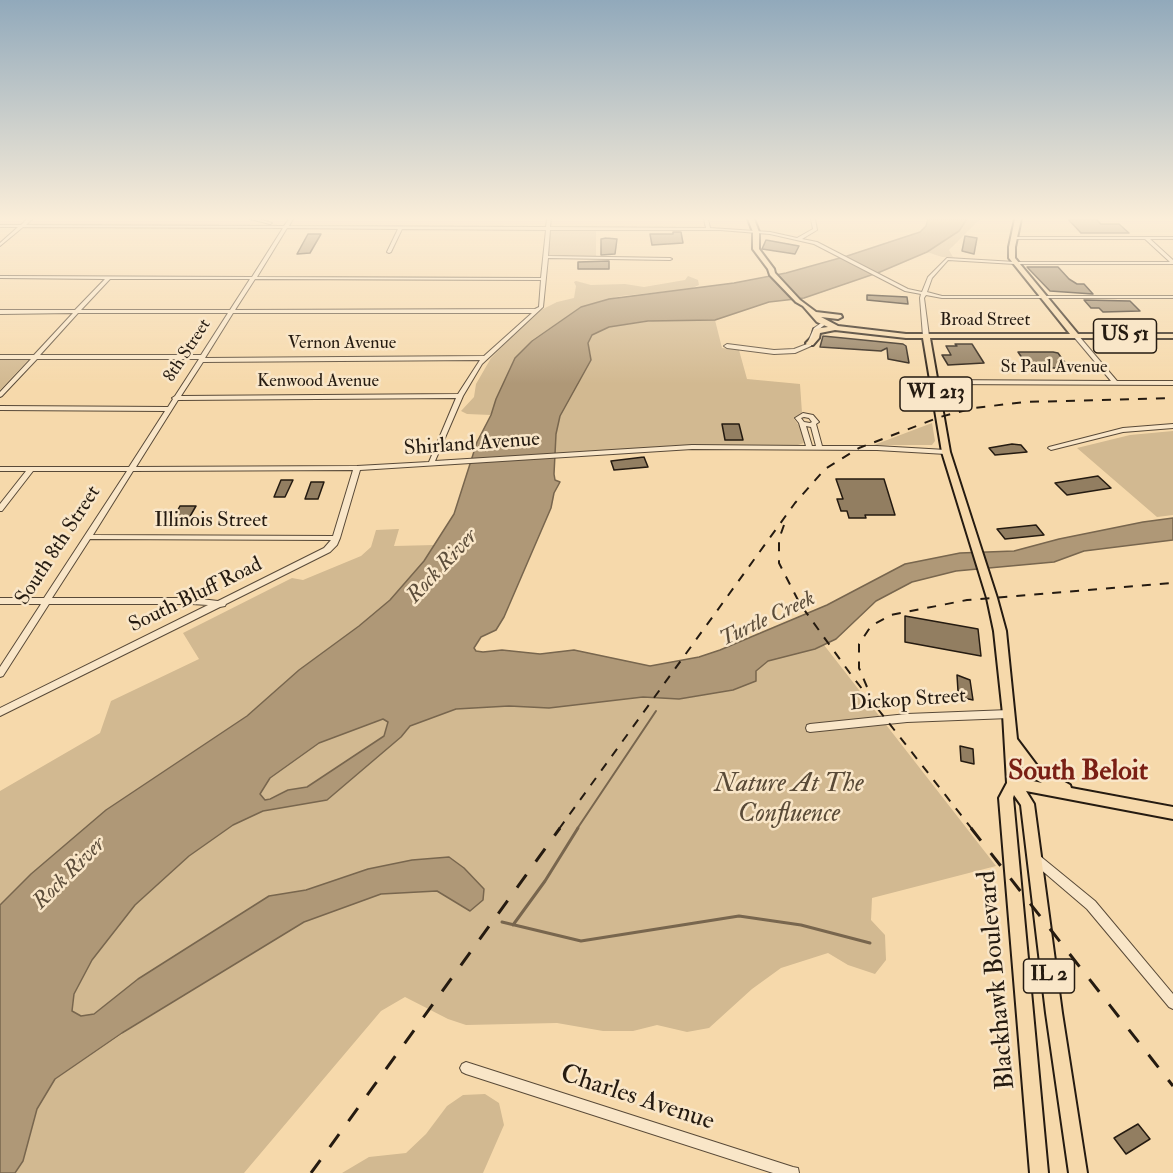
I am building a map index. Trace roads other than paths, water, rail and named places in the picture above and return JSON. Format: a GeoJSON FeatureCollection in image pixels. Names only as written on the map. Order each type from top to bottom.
{"type":"FeatureCollection","features":[{"type":"Feature","properties":{"kind":"main road","name":"Broad Street"},"geometry":{"type":"LineString","coordinates":[[776,274],[824,322],[839,328],[889,335],[926,336],[1173,336]]}},
{"type":"Feature","properties":{"kind":"main road","name":"US 51"},"geometry":{"type":"LineString","coordinates":[[1024,274],[1076,336]]}},
{"type":"Feature","properties":{"kind":"main road"},"geometry":{"type":"LineString","coordinates":[[805,305],[824,316],[838,317]]}},
{"type":"Feature","properties":{"kind":"main road"},"geometry":{"type":"LineString","coordinates":[[810,344],[817,330],[839,328]]}},
{"type":"Feature","properties":{"kind":"main road","name":"WI 213"},"geometry":{"type":"LineString","coordinates":[[926,336],[946,452],[953,477]]}},
{"type":"Feature","properties":{"kind":"main road","name":"Blackhawk Boulevard"},"geometry":{"type":"LineString","coordinates":[[953,477],[1000,631],[1010,714],[1013,783],[1006,798],[1039,1173]]}},
{"type":"Feature","properties":{"kind":"main road"},"geometry":{"type":"LineString","coordinates":[[1011,740],[1033,771],[1073,794]]}},
{"type":"Feature","properties":{"kind":"main road"},"geometry":{"type":"LineString","coordinates":[[1013,783],[1173,813]]}},
{"type":"Feature","properties":{"kind":"main road","name":"Blackhawk Boulevard"},"geometry":{"type":"LineString","coordinates":[[1013,783],[1027,804],[1054,1013],[1078,1173]]}},
{"type":"Feature","properties":{"kind":"street","name":"8th Street"},"geometry":{"type":"LineString","coordinates":[[130,470],[255,274]]}},
{"type":"Feature","properties":{"kind":"street"},"geometry":{"type":"LineString","coordinates":[[430,464],[460,396],[485,358],[541,306],[544,274]]}},
{"type":"Feature","properties":{"kind":"street"},"geometry":{"type":"LineString","coordinates":[[879,274],[903,288],[947,297],[1173,297]]}},
{"type":"Feature","properties":{"kind":"street"},"geometry":{"type":"LineString","coordinates":[[926,336],[922,306],[924,293],[934,274]]}},
{"type":"Feature","properties":{"kind":"street"},"geometry":{"type":"LineString","coordinates":[[0,277],[544,279]]}},
{"type":"Feature","properties":{"kind":"street"},"geometry":{"type":"LineString","coordinates":[[0,395],[108,278]]}},
{"type":"Feature","properties":{"kind":"street"},"geometry":{"type":"LineString","coordinates":[[0,312],[536,311]]}},
{"type":"Feature","properties":{"kind":"street"},"geometry":{"type":"LineString","coordinates":[[727,346],[787,352],[810,344],[816,329],[824,322]]}},
{"type":"Feature","properties":{"kind":"street"},"geometry":{"type":"LineString","coordinates":[[1076,336],[1116,383]]}},
{"type":"Feature","properties":{"kind":"street","name":"Vernon Avenue"},"geometry":{"type":"LineString","coordinates":[[0,357],[485,358]]}},
{"type":"Feature","properties":{"kind":"street","name":"St Paul Avenue"},"geometry":{"type":"LineString","coordinates":[[934,382],[1173,383]]}},
{"type":"Feature","properties":{"kind":"street","name":"Kenwood Avenue"},"geometry":{"type":"LineString","coordinates":[[175,398],[460,396]]}},
{"type":"Feature","properties":{"kind":"street"},"geometry":{"type":"LineString","coordinates":[[0,408],[168,409]]}},
{"type":"Feature","properties":{"kind":"street"},"geometry":{"type":"LineString","coordinates":[[809,447],[802,423],[798,418],[806,415],[815,418],[813,424],[820,448]]}},
{"type":"Feature","properties":{"kind":"street"},"geometry":{"type":"LineString","coordinates":[[1051,448],[1123,430],[1173,426]]}},
{"type":"Feature","properties":{"kind":"street","name":"Shirland Avenue"},"geometry":{"type":"LineString","coordinates":[[0,469],[357,468],[689,447],[922,449],[946,452]]}},
{"type":"Feature","properties":{"kind":"street"},"geometry":{"type":"LineString","coordinates":[[336,538],[357,468]]}},
{"type":"Feature","properties":{"kind":"street"},"geometry":{"type":"LineString","coordinates":[[0,509],[31,469]]}},
{"type":"Feature","properties":{"kind":"street","name":"South 8th Street"},"geometry":{"type":"LineString","coordinates":[[0,674],[45,600],[130,470]]}},
{"type":"Feature","properties":{"kind":"street","name":"Illinois Street"},"geometry":{"type":"LineString","coordinates":[[87,537],[336,538]]}},
{"type":"Feature","properties":{"kind":"street","name":"South Bluff Road"},"geometry":{"type":"LineString","coordinates":[[0,712],[223,604],[327,550],[336,538]]}},
{"type":"Feature","properties":{"kind":"street"},"geometry":{"type":"LineString","coordinates":[[0,601],[192,601],[223,604]]}},
{"type":"Feature","properties":{"kind":"street","name":"Dickop Street"},"geometry":{"type":"LineString","coordinates":[[810,728],[907,717],[1010,714]]}},
{"type":"Feature","properties":{"kind":"street"},"geometry":{"type":"LineString","coordinates":[[1034,857],[1090,905],[1173,1003]]}},
{"type":"Feature","properties":{"kind":"street","name":"Charles Avenue"},"geometry":{"type":"LineString","coordinates":[[466,1068],[793,1173]]}},
{"type":"Feature","properties":{"kind":"water","name":"Rock River"},"geometry":{"type":"Polygon","coordinates":[[[782,274],[875,274],[804,298],[769,302],[715,320],[648,321],[609,327],[592,335],[588,343],[591,360],[560,416],[556,434],[554,474],[555,480],[560,482],[554,493],[551,508],[504,617],[496,630],[481,637],[474,648],[476,651],[502,650],[540,654],[574,650],[650,666],[699,657],[720,650],[827,605],[905,564],[960,553],[1014,551],[1059,539],[1173,518],[1173,540],[1084,551],[1054,562],[956,571],[912,582],[876,601],[836,639],[815,649],[768,661],[756,671],[756,681],[733,690],[679,699],[643,697],[549,708],[509,706],[456,709],[410,726],[401,737],[327,800],[263,811],[233,825],[189,856],[135,905],[92,960],[74,994],[72,1011],[81,1016],[94,1014],[138,979],[269,896],[306,890],[368,869],[412,860],[449,857],[464,868],[484,889],[483,900],[470,911],[437,891],[381,894],[304,922],[122,1033],[55,1079],[37,1109],[23,1161],[15,1173],[0,1173],[0,905],[31,874],[106,810],[247,716],[299,670],[390,600],[424,561],[454,514],[477,442],[491,415],[496,399],[515,358],[532,341],[581,307],[609,299],[734,283],[782,274]],[[383,719],[319,743],[270,778],[260,794],[265,800],[288,790],[307,787],[384,736],[388,722],[383,719]]]}},
{"type":"Feature","properties":{"kind":"waterway"},"geometry":{"type":"LineString","coordinates":[[577,829],[656,711]]}},
{"type":"Feature","properties":{"kind":"waterway"},"geometry":{"type":"LineString","coordinates":[[513,925],[545,881],[578,828]]}},
{"type":"Feature","properties":{"kind":"waterway"},"geometry":{"type":"LineString","coordinates":[[513,925],[581,941],[739,916],[801,925],[870,943]]}},
{"type":"Feature","properties":{"kind":"waterway"},"geometry":{"type":"LineString","coordinates":[[502,922],[513,925]]}},
{"type":"Feature","properties":{"kind":"railway"},"geometry":{"type":"LineString","coordinates":[[559,829],[795,503],[825,469],[859,448],[940,417],[974,408],[1025,402],[1173,398]]}},
{"type":"Feature","properties":{"kind":"railway"},"geometry":{"type":"LineString","coordinates":[[784,525],[779,539],[779,563],[800,604],[852,676],[972,829]]}},
{"type":"Feature","properties":{"kind":"railway"},"geometry":{"type":"LineString","coordinates":[[867,687],[859,668],[859,644],[871,626],[891,615],[967,600],[1173,583]]}},
{"type":"Feature","properties":{"kind":"railway"},"geometry":{"type":"LineString","coordinates":[[311,1173],[560,828]]}},
{"type":"Feature","properties":{"kind":"railway"},"geometry":{"type":"LineString","coordinates":[[971,828],[1173,1086]]}},
{"type":"Feature","properties":{"kind":"district","name":"South Beloit"},"geometry":{"type":"Point","coordinates":[1078,773]}},
{"type":"Feature","properties":{"kind":"water label","name":"Turtle Creek"},"geometry":{"type":"Point","coordinates":[768,620]}},
{"type":"Feature","properties":{"kind":"park label","name":"Nature At The Confluence"},"geometry":{"type":"Point","coordinates":[789,800]}}]}
